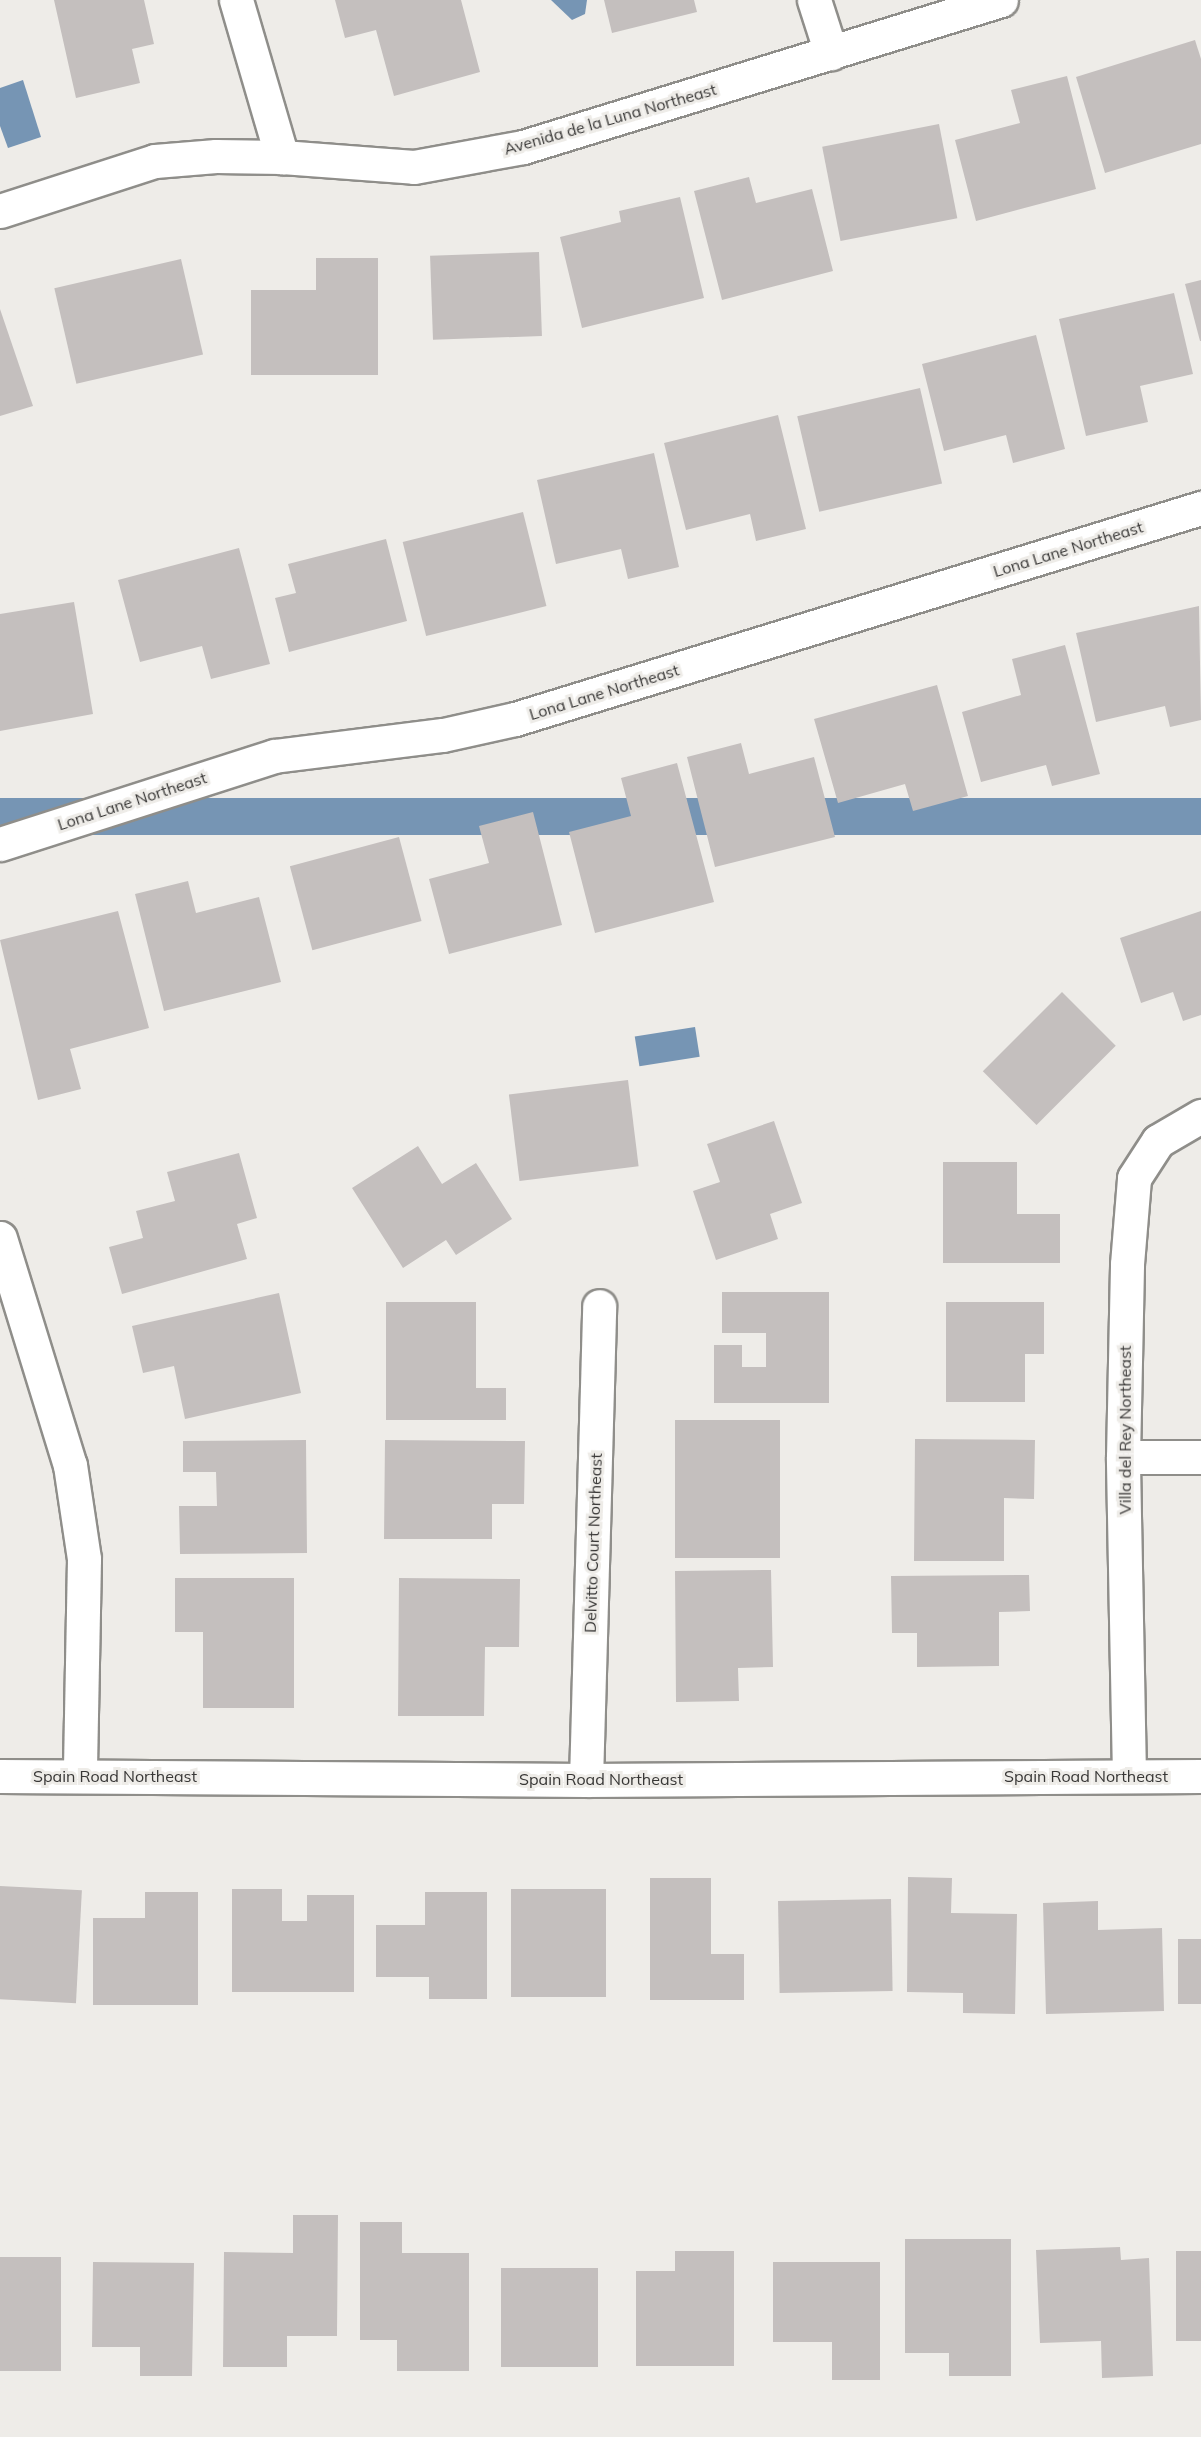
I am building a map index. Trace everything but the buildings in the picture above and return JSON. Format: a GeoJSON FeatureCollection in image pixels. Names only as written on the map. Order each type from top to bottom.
{"type":"FeatureCollection","features":[{"type":"Feature","properties":{"kind":"street"},"geometry":{"type":"LineString","coordinates":[[236,0],[282,157]]}},
{"type":"Feature","properties":{"kind":"street"},"geometry":{"type":"LineString","coordinates":[[814,0],[831,53]]}},
{"type":"Feature","properties":{"kind":"street","name":"Avenida de la Luna Northeast"},"geometry":{"type":"LineString","coordinates":[[0,211],[155,161],[216,156],[282,157],[414,167],[523,147],[1001,0]]}},
{"type":"Feature","properties":{"kind":"street","name":"Lona Lane Northeast"},"geometry":{"type":"LineString","coordinates":[[0,844],[274,756],[443,735],[515,719],[1201,508]]}},
{"type":"Feature","properties":{"kind":"street","name":"Villa del Rey Northeast"},"geometry":{"type":"LineString","coordinates":[[1129,1776],[1123,1457],[1127,1264],[1134,1178],[1158,1141],[1201,1116]]}},
{"type":"Feature","properties":{"kind":"street"},"geometry":{"type":"LineString","coordinates":[[0,1238],[74,1488],[84,1559],[80,1776]]}},
{"type":"Feature","properties":{"kind":"street","name":"Delvitto Court Northeast"},"geometry":{"type":"LineString","coordinates":[[586,1780],[599,1306]]}},
{"type":"Feature","properties":{"kind":"street"},"geometry":{"type":"LineString","coordinates":[[1123,1457],[1201,1457]]}},
{"type":"Feature","properties":{"kind":"street","name":"Spain Road Northeast"},"geometry":{"type":"LineString","coordinates":[[0,1776],[586,1780],[1201,1776]]}},
{"type":"Feature","properties":{"kind":"water"},"geometry":{"type":"Polygon","coordinates":[[[551,0],[587,0],[585,14],[572,20],[551,0]]]}},
{"type":"Feature","properties":{"kind":"water"},"geometry":{"type":"Polygon","coordinates":[[[23,80],[41,137],[8,148],[0,126],[0,88],[23,80]]]}},
{"type":"Feature","properties":{"kind":"water"},"geometry":{"type":"Polygon","coordinates":[[[0,798],[1201,798],[1201,835],[0,835],[0,798]]]}},
{"type":"Feature","properties":{"kind":"water"},"geometry":{"type":"Polygon","coordinates":[[[695,1027],[700,1057],[639,1066],[635,1037],[695,1027]]]}},
{"type":"Feature","properties":{"kind":"pier"},"geometry":{"type":"Polygon","coordinates":[[[17,1156],[29,1194],[0,1202],[0,1160],[17,1156]]]}}]}
